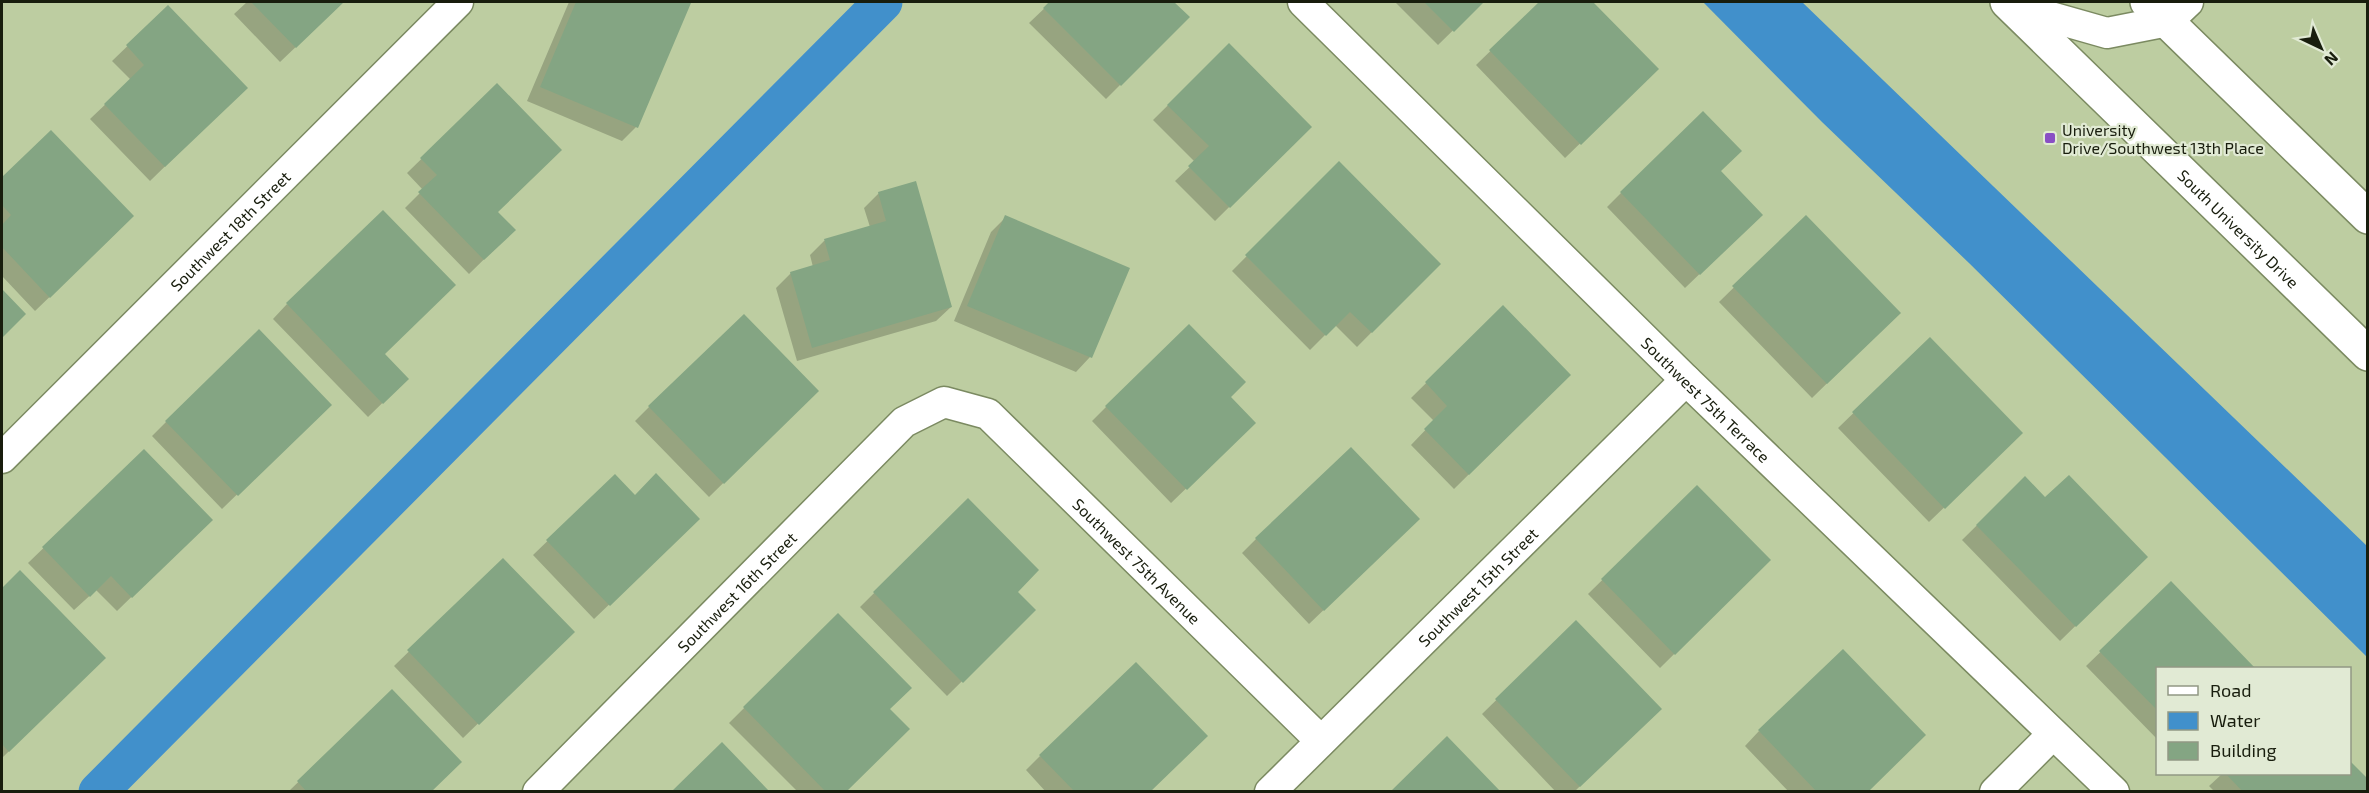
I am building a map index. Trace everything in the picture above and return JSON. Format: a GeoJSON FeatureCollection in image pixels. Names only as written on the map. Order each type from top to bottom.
{"type":"FeatureCollection","features":[{"type":"Feature","properties":{"kind":"main road","name":"South University Drive"},"geometry":{"type":"LineString","coordinates":[[2009,4],[2367,354]]}},
{"type":"Feature","properties":{"kind":"main road"},"geometry":{"type":"LineString","coordinates":[[2167,8],[2367,217]]}},
{"type":"Feature","properties":{"kind":"street","name":"Southwest 18th Street"},"geometry":{"type":"LineString","coordinates":[[2,458],[458,2]]}},
{"type":"Feature","properties":{"kind":"street","name":"Southwest 75th Terrace"},"geometry":{"type":"LineString","coordinates":[[1304,2],[1686,380],[2114,792]]}},
{"type":"Feature","properties":{"kind":"street"},"geometry":{"type":"LineString","coordinates":[[2009,4],[2107,33],[2167,8]]}},
{"type":"Feature","properties":{"kind":"street","name":"Southwest 15th Street"},"geometry":{"type":"LineString","coordinates":[[1270,792],[1686,380]]}},
{"type":"Feature","properties":{"kind":"street","name":"Southwest 75th Avenue"},"geometry":{"type":"LineString","coordinates":[[944,402],[988,414],[1321,741]]}},
{"type":"Feature","properties":{"kind":"street","name":"Southwest 16th Street"},"geometry":{"type":"LineString","coordinates":[[538,792],[904,422],[944,402]]}},
{"type":"Feature","properties":{"kind":"street"},"geometry":{"type":"LineString","coordinates":[[1995,792],[2053,734]]}},
{"type":"Feature","properties":{"kind":"water"},"geometry":{"type":"Polygon","coordinates":[[[1703,2],[1802,2],[2367,546],[2367,657],[1969,263],[1822,122],[1703,2]]]}},
{"type":"Feature","properties":{"kind":"building"},"geometry":{"type":"Polygon","coordinates":[[[251,2],[344,2],[296,48],[251,2]]]}},
{"type":"Feature","properties":{"kind":"building"},"geometry":{"type":"Polygon","coordinates":[[[576,2],[691,3],[638,128],[540,87],[576,2]]]}},
{"type":"Feature","properties":{"kind":"building"},"geometry":{"type":"Polygon","coordinates":[[[1049,2],[1174,2],[1190,17],[1121,86],[1043,8],[1049,2]]]}},
{"type":"Feature","properties":{"kind":"building"},"geometry":{"type":"Polygon","coordinates":[[[1424,2],[1484,2],[1454,32],[1424,2]]]}},
{"type":"Feature","properties":{"kind":"building"},"geometry":{"type":"Polygon","coordinates":[[[1539,2],[1593,2],[1659,69],[1581,145],[1489,50],[1539,2]]]}},
{"type":"Feature","properties":{"kind":"building"},"geometry":{"type":"Polygon","coordinates":[[[168,5],[248,88],[165,167],[104,104],[144,65],[126,45],[168,5]]]}},
{"type":"Feature","properties":{"kind":"building"},"geometry":{"type":"Polygon","coordinates":[[[1229,43],[1312,127],[1230,208],[1188,166],[1209,146],[1167,105],[1229,43]]]}},
{"type":"Feature","properties":{"kind":"building"},"geometry":{"type":"Polygon","coordinates":[[[497,83],[562,150],[498,212],[516,230],[484,260],[418,192],[437,175],[420,158],[497,83]]]}},
{"type":"Feature","properties":{"kind":"building"},"geometry":{"type":"Polygon","coordinates":[[[1703,111],[1742,151],[1721,171],[1763,215],[1700,275],[1620,192],[1703,111]]]}},
{"type":"Feature","properties":{"kind":"building"},"geometry":{"type":"Polygon","coordinates":[[[51,130],[134,216],[50,298],[2,247],[2,225],[11,215],[2,205],[2,177],[51,130]]]}},
{"type":"Feature","properties":{"kind":"building"},"geometry":{"type":"Polygon","coordinates":[[[1339,161],[1441,264],[1372,333],[1350,312],[1326,336],[1245,255],[1339,161]]]}},
{"type":"Feature","properties":{"kind":"building"},"geometry":{"type":"Polygon","coordinates":[[[916,181],[952,307],[812,348],[790,272],[830,260],[824,239],[886,221],[878,192],[916,181]]]}},
{"type":"Feature","properties":{"kind":"building"},"geometry":{"type":"Polygon","coordinates":[[[383,210],[456,285],[385,354],[409,379],[383,404],[286,303],[383,210]]]}},
{"type":"Feature","properties":{"kind":"building"},"geometry":{"type":"Polygon","coordinates":[[[1005,215],[1130,268],[1092,358],[967,306],[1005,215]]]}},
{"type":"Feature","properties":{"kind":"building"},"geometry":{"type":"Polygon","coordinates":[[[1806,215],[1901,313],[1827,384],[1732,286],[1806,215]]]}},
{"type":"Feature","properties":{"kind":"building"},"geometry":{"type":"Polygon","coordinates":[[[2,289],[26,314],[2,338],[2,289]]]}},
{"type":"Feature","properties":{"kind":"building"},"geometry":{"type":"Polygon","coordinates":[[[1503,305],[1571,375],[1469,475],[1424,429],[1447,406],[1425,382],[1503,305]]]}},
{"type":"Feature","properties":{"kind":"building"},"geometry":{"type":"Polygon","coordinates":[[[744,314],[819,391],[724,484],[648,406],[744,314]]]}},
{"type":"Feature","properties":{"kind":"building"},"geometry":{"type":"Polygon","coordinates":[[[1189,324],[1246,382],[1231,397],[1256,423],[1187,490],[1105,406],[1189,324]]]}},
{"type":"Feature","properties":{"kind":"building"},"geometry":{"type":"Polygon","coordinates":[[[259,329],[332,405],[238,496],[165,421],[259,329]]]}},
{"type":"Feature","properties":{"kind":"building"},"geometry":{"type":"Polygon","coordinates":[[[1930,337],[2023,433],[1945,509],[1852,412],[1930,337]]]}},
{"type":"Feature","properties":{"kind":"building"},"geometry":{"type":"Polygon","coordinates":[[[1351,447],[1420,519],[1324,611],[1255,538],[1351,447]]]}},
{"type":"Feature","properties":{"kind":"building"},"geometry":{"type":"Polygon","coordinates":[[[144,449],[213,520],[132,598],[111,576],[90,597],[42,547],[144,449]]]}},
{"type":"Feature","properties":{"kind":"building"},"geometry":{"type":"Polygon","coordinates":[[[656,473],[700,519],[610,606],[546,540],[615,474],[635,495],[656,473]]]}},
{"type":"Feature","properties":{"kind":"building"},"geometry":{"type":"Polygon","coordinates":[[[2069,475],[2148,557],[2076,627],[1976,525],[2025,476],[2045,497],[2069,475]]]}},
{"type":"Feature","properties":{"kind":"building"},"geometry":{"type":"Polygon","coordinates":[[[1697,485],[1771,560],[1675,655],[1601,579],[1697,485]]]}},
{"type":"Feature","properties":{"kind":"building"},"geometry":{"type":"Polygon","coordinates":[[[968,498],[1039,570],[1018,592],[1036,610],[963,683],[873,592],[968,498]]]}},
{"type":"Feature","properties":{"kind":"building"},"geometry":{"type":"Polygon","coordinates":[[[503,558],[575,632],[479,725],[407,650],[503,558]]]}},
{"type":"Feature","properties":{"kind":"building"},"geometry":{"type":"Polygon","coordinates":[[[20,570],[106,658],[9,752],[2,744],[2,588],[20,570]]]}},
{"type":"Feature","properties":{"kind":"building"},"geometry":{"type":"Polygon","coordinates":[[[2171,581],[2254,667],[2156,667],[2156,709],[2099,651],[2171,581]]]}},
{"type":"Feature","properties":{"kind":"building"},"geometry":{"type":"Polygon","coordinates":[[[838,613],[912,688],[890,709],[910,729],[846,792],[826,792],[743,707],[838,613]]]}},
{"type":"Feature","properties":{"kind":"building"},"geometry":{"type":"Polygon","coordinates":[[[1576,620],[1662,709],[1580,787],[1495,699],[1576,620]]]}},
{"type":"Feature","properties":{"kind":"building"},"geometry":{"type":"Polygon","coordinates":[[[1843,649],[1926,735],[1868,792],[1817,792],[1758,730],[1843,649]]]}},
{"type":"Feature","properties":{"kind":"building"},"geometry":{"type":"Polygon","coordinates":[[[1136,662],[1208,736],[1150,792],[1075,792],[1039,755],[1136,662]]]}},
{"type":"Feature","properties":{"kind":"building"},"geometry":{"type":"Polygon","coordinates":[[[392,689],[462,762],[431,792],[307,792],[297,781],[392,689]]]}},
{"type":"Feature","properties":{"kind":"building"},"geometry":{"type":"Polygon","coordinates":[[[1447,736],[1501,792],[1390,792],[1447,736]]]}},
{"type":"Feature","properties":{"kind":"building"},"geometry":{"type":"Polygon","coordinates":[[[722,742],[770,792],[671,792],[722,742]]]}},
{"type":"Feature","properties":{"kind":"building"},"geometry":{"type":"Polygon","coordinates":[[[2351,762],[2368,779],[2368,792],[2243,792],[2227,775],[2351,775],[2351,762]]]}},
{"type":"Feature","properties":{"kind":"waterway"},"geometry":{"type":"LineString","coordinates":[[98,792],[883,2]]}},
{"type":"Feature","properties":{"kind":"place","name":"University Drive/Southwest 13th Place"},"geometry":{"type":"Point","coordinates":[2050,138]}}]}
